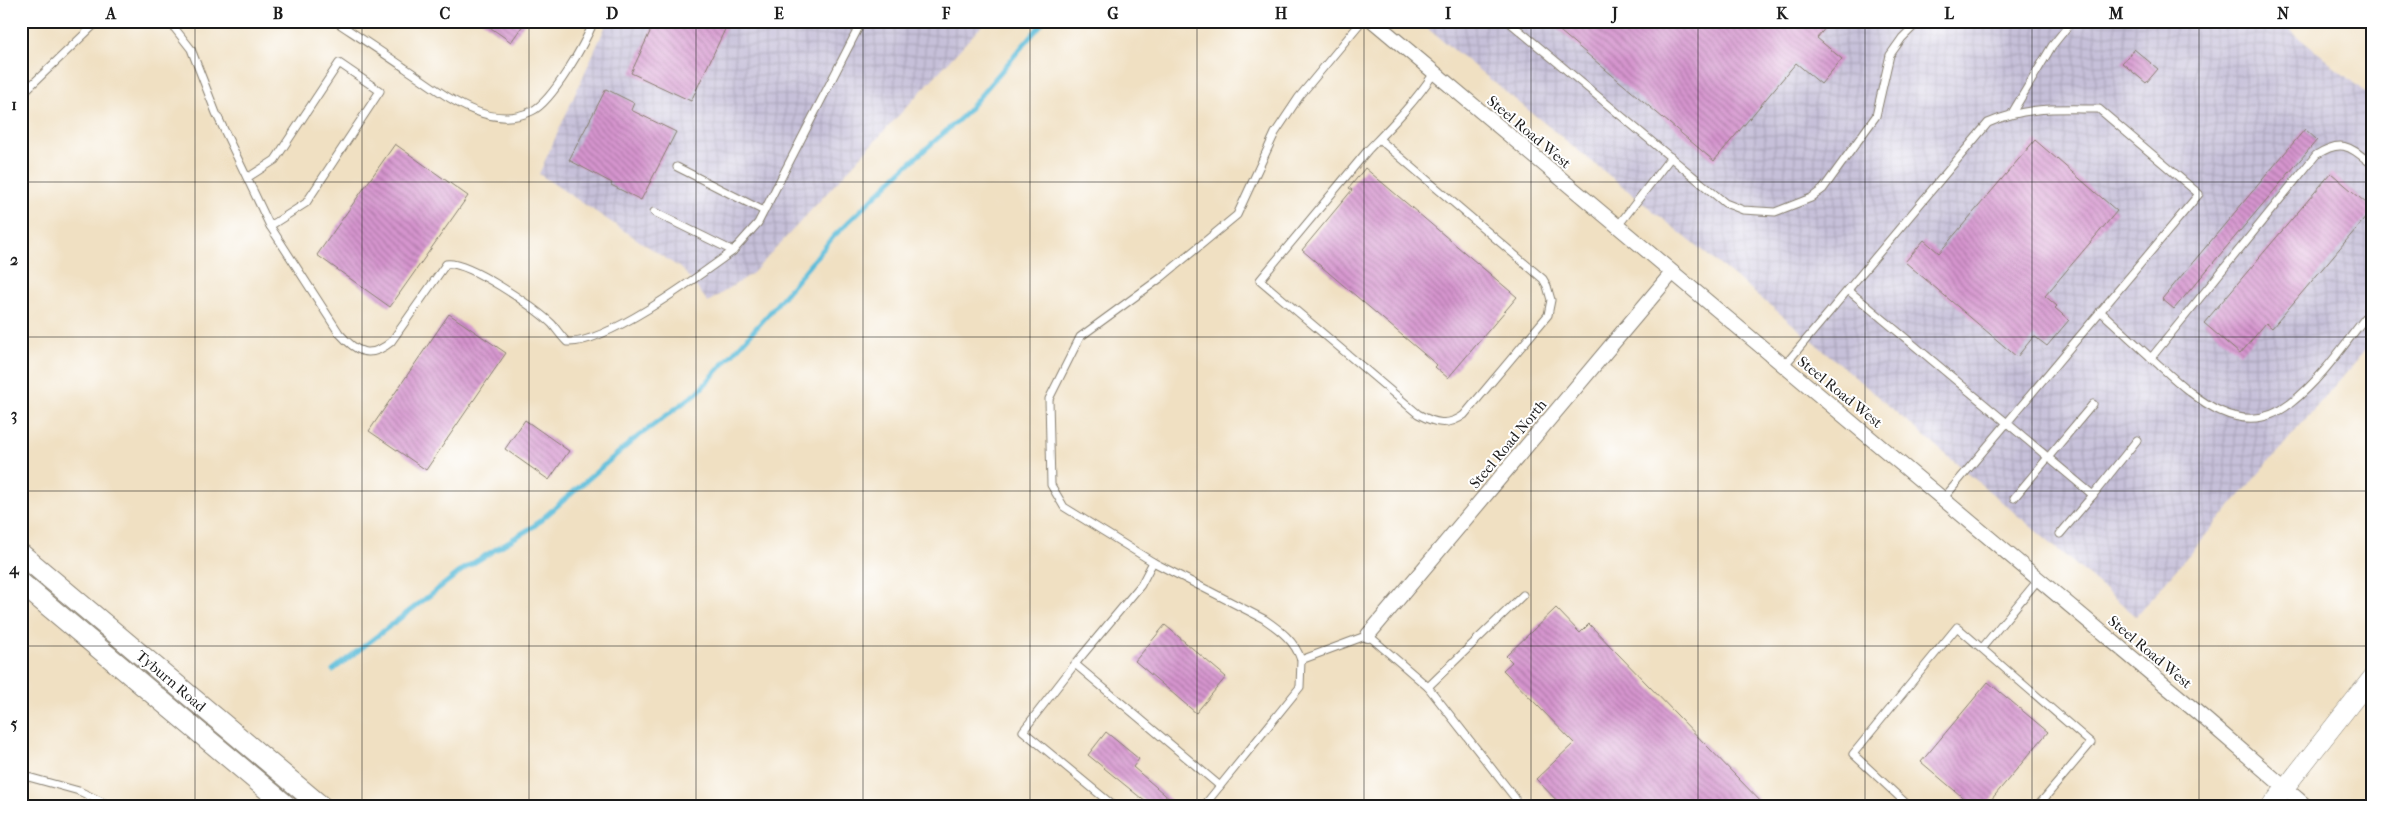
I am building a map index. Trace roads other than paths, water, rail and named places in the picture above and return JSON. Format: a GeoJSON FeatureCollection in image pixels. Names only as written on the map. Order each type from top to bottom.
{"type":"FeatureCollection","features":[{"type":"Feature","properties":{"kind":"main road","name":"Tyburn Road"},"geometry":{"type":"LineString","coordinates":[[21,554],[322,807]]}},
{"type":"Feature","properties":{"kind":"main road","name":"Tyburn Road"},"geometry":{"type":"LineString","coordinates":[[21,583],[288,807]]}},
{"type":"Feature","properties":{"kind":"street","name":"Steel Road West"},"geometry":{"type":"LineString","coordinates":[[1373,21],[1672,274],[2286,787],[2307,807]]}},
{"type":"Feature","properties":{"kind":"street","name":"Steel Road North"},"geometry":{"type":"LineString","coordinates":[[1368,635],[1672,274]]}},
{"type":"Feature","properties":{"kind":"street"},"geometry":{"type":"LineString","coordinates":[[2270,807],[2373,676]]}},
{"type":"Feature","properties":{"kind":"lane"},"geometry":{"type":"LineString","coordinates":[[84,21],[93,26]]}},
{"type":"Feature","properties":{"kind":"lane"},"geometry":{"type":"LineString","coordinates":[[21,96],[93,26],[104,21]]}},
{"type":"Feature","properties":{"kind":"lane"},"geometry":{"type":"LineString","coordinates":[[169,21],[191,49],[216,112],[270,226],[339,333],[350,346],[367,352],[382,349],[391,342],[446,264],[453,263],[464,266],[500,286],[551,324],[567,342],[577,342],[599,335],[678,291],[733,251],[751,233],[862,21]]}},
{"type":"Feature","properties":{"kind":"lane"},"geometry":{"type":"LineString","coordinates":[[336,21],[460,105],[489,115],[509,118],[533,111],[550,98],[594,21]]}},
{"type":"Feature","properties":{"kind":"lane"},"geometry":{"type":"LineString","coordinates":[[1203,807],[1300,687],[1301,660],[1297,647],[1279,629],[1264,619],[1153,562],[1064,507],[1051,485],[1049,399],[1080,338],[1162,277],[1237,215],[1275,133],[1299,97],[1362,21]]}},
{"type":"Feature","properties":{"kind":"lane"},"geometry":{"type":"LineString","coordinates":[[1508,21],[1725,202],[1743,210],[1775,212],[1811,198],[1823,189],[1876,116],[1882,98],[1884,70],[1890,55],[1902,38],[1919,21]]}},
{"type":"Feature","properties":{"kind":"lane"},"geometry":{"type":"LineString","coordinates":[[2012,113],[2052,46],[2072,21]]}},
{"type":"Feature","properties":{"kind":"lane"},"geometry":{"type":"LineString","coordinates":[[247,178],[275,160],[339,63],[380,91],[306,203],[270,226]]}},
{"type":"Feature","properties":{"kind":"lane"},"geometry":{"type":"LineString","coordinates":[[1379,139],[1543,279],[1550,294],[1548,315],[1464,415],[1449,423],[1440,423],[1418,414],[1260,280],[1379,139],[1416,101],[1434,73]]}},
{"type":"Feature","properties":{"kind":"lane"},"geometry":{"type":"LineString","coordinates":[[1783,366],[1988,123],[2012,113],[2040,109],[2099,109],[2199,194],[1942,499]]}},
{"type":"Feature","properties":{"kind":"lane"},"geometry":{"type":"LineString","coordinates":[[2151,358],[2316,155],[2330,146],[2350,147],[2373,165]]}},
{"type":"Feature","properties":{"kind":"lane"},"geometry":{"type":"LineString","coordinates":[[1617,227],[1671,157]]}},
{"type":"Feature","properties":{"kind":"lane"},"geometry":{"type":"LineString","coordinates":[[677,167],[764,211]]}},
{"type":"Feature","properties":{"kind":"lane"},"geometry":{"type":"LineString","coordinates":[[654,212],[733,251]]}},
{"type":"Feature","properties":{"kind":"lane"},"geometry":{"type":"LineString","coordinates":[[1848,290],[2092,495]]}},
{"type":"Feature","properties":{"kind":"lane"},"geometry":{"type":"LineString","coordinates":[[2100,311],[2199,401],[2225,414],[2246,419],[2273,414],[2290,404],[2317,378],[2373,308]]}},
{"type":"Feature","properties":{"kind":"lane"},"geometry":{"type":"LineString","coordinates":[[2014,498],[2093,404]]}},
{"type":"Feature","properties":{"kind":"lane"},"geometry":{"type":"LineString","coordinates":[[2060,534],[2137,440]]}},
{"type":"Feature","properties":{"kind":"lane"},"geometry":{"type":"LineString","coordinates":[[1115,807],[1023,730],[1141,585],[1153,562]]}},
{"type":"Feature","properties":{"kind":"lane"},"geometry":{"type":"LineString","coordinates":[[1982,648],[2038,580]]}},
{"type":"Feature","properties":{"kind":"lane"},"geometry":{"type":"LineString","coordinates":[[1428,688],[1523,595]]}},
{"type":"Feature","properties":{"kind":"lane"},"geometry":{"type":"LineString","coordinates":[[1910,807],[1854,754],[1957,627],[2092,743],[2037,807]]}},
{"type":"Feature","properties":{"kind":"lane"},"geometry":{"type":"LineString","coordinates":[[1301,660],[1368,635],[1428,688],[1516,798]]}},
{"type":"Feature","properties":{"kind":"lane"},"geometry":{"type":"LineString","coordinates":[[1076,664],[1220,786]]}},
{"type":"Feature","properties":{"kind":"lane"},"geometry":{"type":"LineString","coordinates":[[21,775],[79,790],[113,807]]}},
{"type":"Feature","properties":{"kind":"waterway"},"geometry":{"type":"LineString","coordinates":[[333,670],[465,568],[534,526],[632,441],[698,392],[766,317],[834,236],[903,169],[963,116],[1044,21]]}}]}
